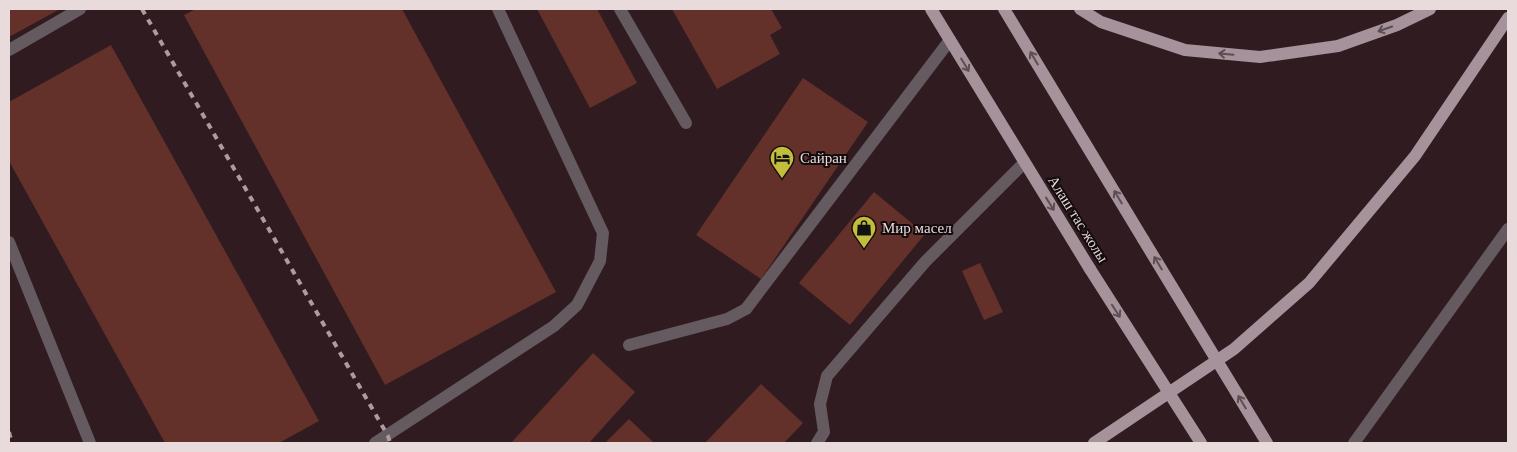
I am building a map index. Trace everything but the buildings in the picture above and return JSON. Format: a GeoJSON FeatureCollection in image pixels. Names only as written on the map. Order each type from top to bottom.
{"type":"FeatureCollection","features":[{"type":"Feature","properties":{"kind":"main road","name":"Алаш тас жолы"},"geometry":{"type":"LineString","coordinates":[[931,9],[1024,163],[1201,443]]}},
{"type":"Feature","properties":{"kind":"main road"},"geometry":{"type":"LineString","coordinates":[[1004,9],[1267,443]]}},
{"type":"Feature","properties":{"kind":"main road"},"geometry":{"type":"LineString","coordinates":[[1080,9],[1101,22],[1185,50],[1260,57],[1338,46],[1396,25],[1430,9]]}},
{"type":"Feature","properties":{"kind":"main road"},"geometry":{"type":"LineString","coordinates":[[1094,443],[1234,349],[1309,283],[1415,156],[1508,18]]}},
{"type":"Feature","properties":{"kind":"lane"},"geometry":{"type":"LineString","coordinates":[[9,50],[80,9]]}},
{"type":"Feature","properties":{"kind":"lane"},"geometry":{"type":"LineString","coordinates":[[375,443],[554,326],[577,305],[600,261],[603,233],[498,9]]}},
{"type":"Feature","properties":{"kind":"lane"},"geometry":{"type":"LineString","coordinates":[[620,9],[686,123]]}},
{"type":"Feature","properties":{"kind":"lane"},"geometry":{"type":"LineString","coordinates":[[629,345],[726,319],[746,309],[950,40]]}},
{"type":"Feature","properties":{"kind":"lane"},"geometry":{"type":"LineString","coordinates":[[817,443],[824,432],[820,404],[827,376],[925,262],[1024,163]]}},
{"type":"Feature","properties":{"kind":"lane"},"geometry":{"type":"LineString","coordinates":[[1354,443],[1508,229]]}},
{"type":"Feature","properties":{"kind":"lane"},"geometry":{"type":"LineString","coordinates":[[9,242],[90,443]]}},
{"type":"Feature","properties":{"kind":"railway"},"geometry":{"type":"LineString","coordinates":[[142,9],[388,436],[390,443]]}},
{"type":"Feature","properties":{"kind":"railway"},"geometry":{"type":"LineString","coordinates":[[9,432],[12,443]]}},
{"type":"Feature","properties":{"kind":"place","name":"Сайран"},"geometry":{"type":"Point","coordinates":[782,179]}},
{"type":"Feature","properties":{"kind":"place","name":"Мир масел"},"geometry":{"type":"Point","coordinates":[864,249]}}]}
